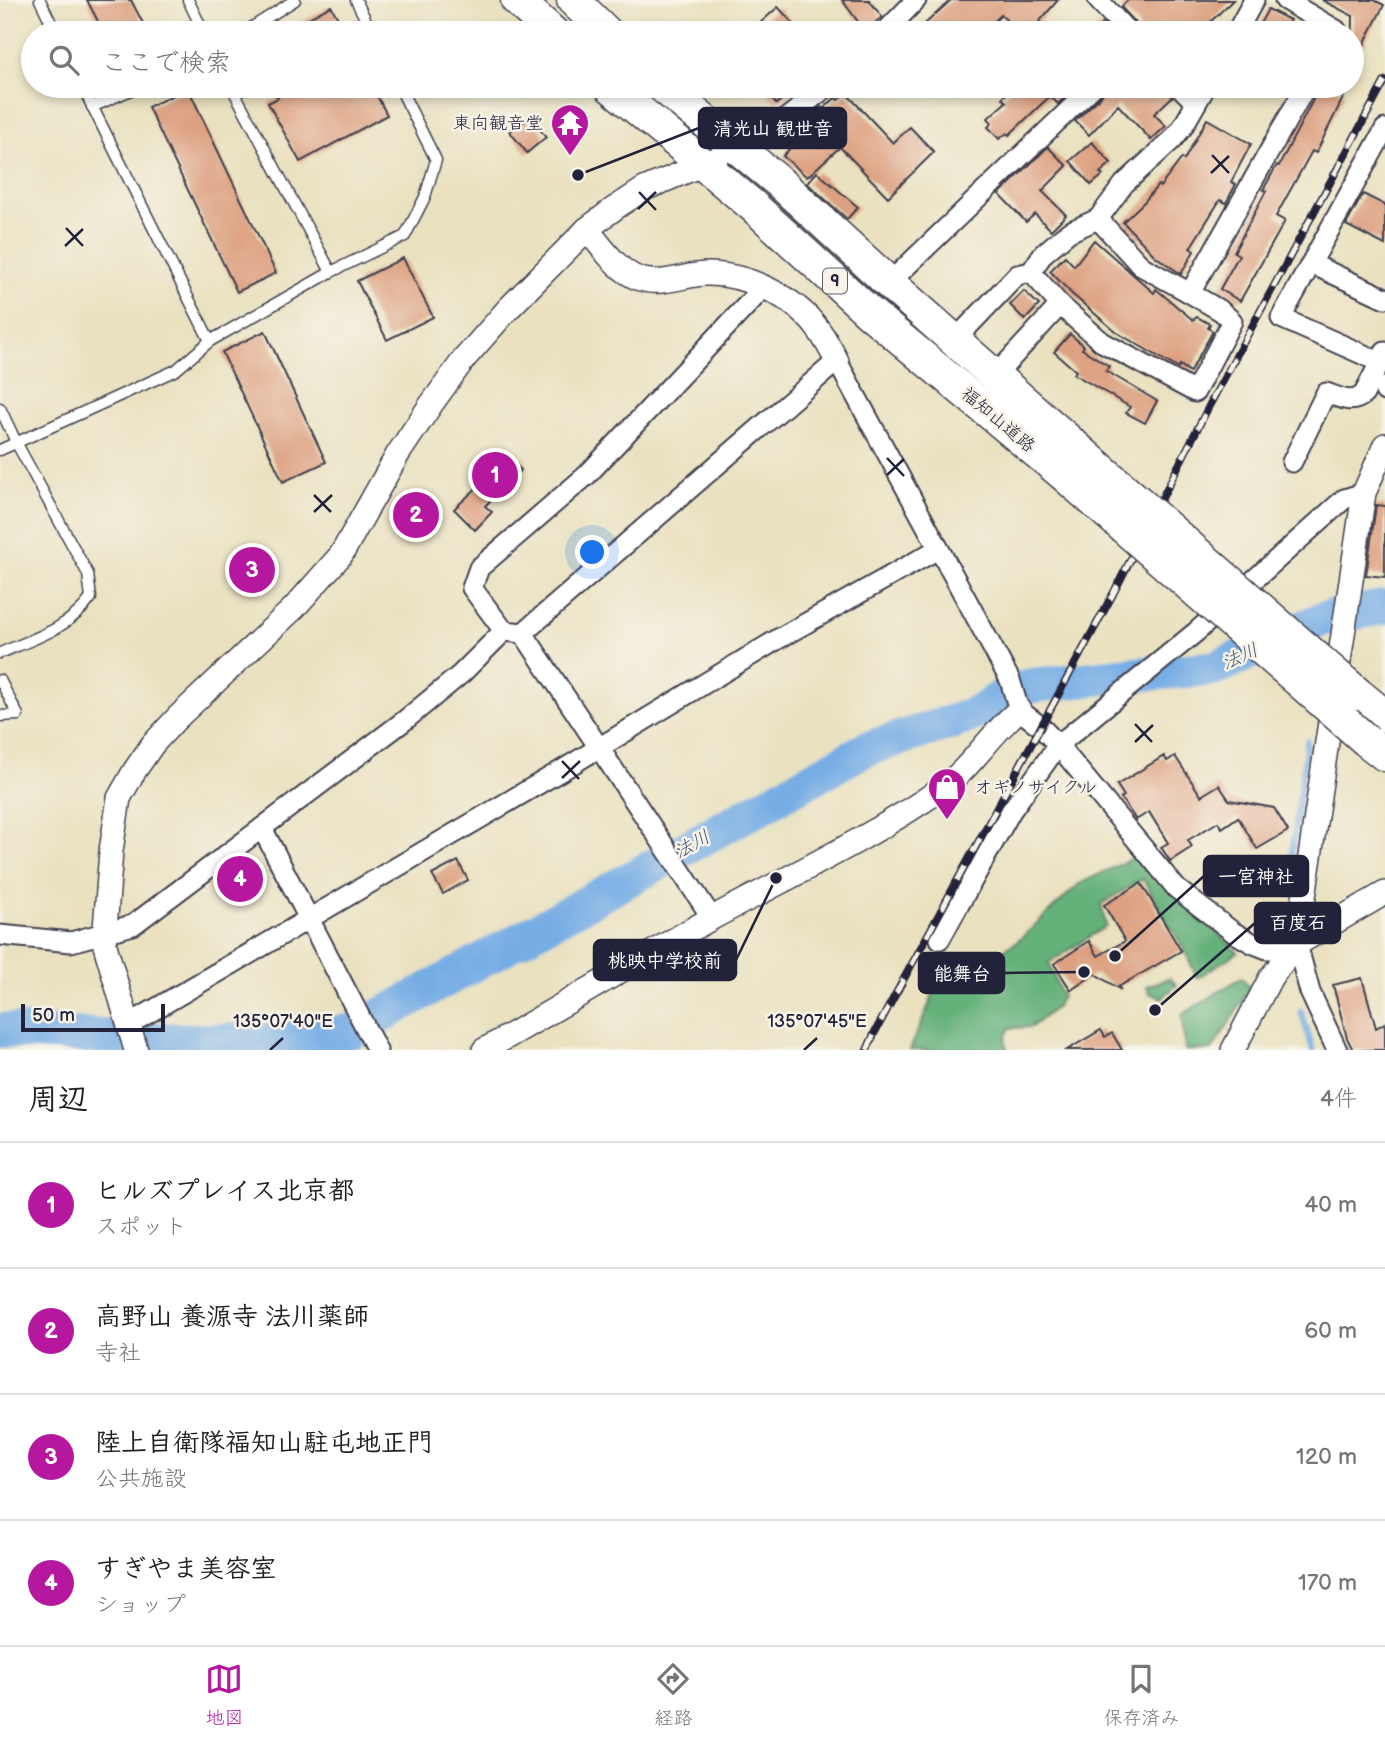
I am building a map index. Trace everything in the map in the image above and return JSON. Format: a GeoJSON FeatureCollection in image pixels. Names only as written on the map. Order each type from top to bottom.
{"type":"FeatureCollection","features":[{"type":"Feature","properties":{"kind":"highway"},"geometry":{"type":"LineString","coordinates":[[517,0],[540,21]]}},
{"type":"Feature","properties":{"kind":"highway"},"geometry":{"type":"LineString","coordinates":[[573,0],[595,21]]}},
{"type":"Feature","properties":{"kind":"highway","name":"福知山道路"},"geometry":{"type":"LineString","coordinates":[[624,98],[753,206],[870,313],[1070,461],[1376,722]]}},
{"type":"Feature","properties":{"kind":"highway","name":"福知山道路"},"geometry":{"type":"LineString","coordinates":[[677,98],[738,148],[994,377],[1070,461],[1376,722]]}},
{"type":"Feature","properties":{"kind":"street"},"geometry":{"type":"LineString","coordinates":[[896,21],[916,0]]}},
{"type":"Feature","properties":{"kind":"street"},"geometry":{"type":"LineString","coordinates":[[1098,0],[1118,21]]}},
{"type":"Feature","properties":{"kind":"street"},"geometry":{"type":"LineString","coordinates":[[1243,21],[1254,0]]}},
{"type":"Feature","properties":{"kind":"street"},"geometry":{"type":"LineString","coordinates":[[1284,0],[1320,21]]}},
{"type":"Feature","properties":{"kind":"street"},"geometry":{"type":"LineString","coordinates":[[136,1050],[104,942],[104,934],[111,851],[119,798],[153,744],[294,608],[341,555],[398,454],[464,359],[507,310],[587,229],[644,189],[703,165],[775,127],[812,98]]}},
{"type":"Feature","properties":{"kind":"street"},"geometry":{"type":"LineString","coordinates":[[889,283],[1082,98]]}},
{"type":"Feature","properties":{"kind":"street"},"geometry":{"type":"LineString","coordinates":[[1191,98],[1196,103]]}},
{"type":"Feature","properties":{"kind":"street"},"geometry":{"type":"LineString","coordinates":[[954,341],[1017,275],[1031,272],[1044,254],[1069,232],[1098,219],[1124,184],[1172,140],[1199,98]]}},
{"type":"Feature","properties":{"kind":"street"},"geometry":{"type":"LineString","coordinates":[[1189,293],[1299,98]]}},
{"type":"Feature","properties":{"kind":"street"},"geometry":{"type":"LineString","coordinates":[[1292,462],[1326,393],[1347,401],[1359,399],[1382,357],[1281,318],[1385,129]]}},
{"type":"Feature","properties":{"kind":"street"},"geometry":{"type":"LineString","coordinates":[[1031,272],[1060,305],[1102,342],[1195,392],[1233,321],[1221,310],[1141,266],[1098,219]]}},
{"type":"Feature","properties":{"kind":"street"},"geometry":{"type":"LineString","coordinates":[[587,229],[612,259],[635,278],[655,282],[704,274],[736,276],[794,304],[817,328],[1010,680],[1018,707],[1058,745],[1177,889],[1233,932],[1267,949],[1297,944],[1385,892]]}},
{"type":"Feature","properties":{"kind":"street"},"geometry":{"type":"LineString","coordinates":[[1312,264],[1385,298]]}},
{"type":"Feature","properties":{"kind":"street"},"geometry":{"type":"LineString","coordinates":[[712,918],[600,747],[513,632],[472,588],[479,568],[587,475],[763,288]]}},
{"type":"Feature","properties":{"kind":"street"},"geometry":{"type":"LineString","coordinates":[[994,377],[1060,305]]}},
{"type":"Feature","properties":{"kind":"street"},"geometry":{"type":"LineString","coordinates":[[0,935],[71,942],[133,925],[404,722],[837,361]]}},
{"type":"Feature","properties":{"kind":"street"},"geometry":{"type":"LineString","coordinates":[[1337,1050],[1310,992],[1297,944],[1363,493],[1385,445]]}},
{"type":"Feature","properties":{"kind":"street"},"geometry":{"type":"LineString","coordinates":[[940,939],[1011,811],[1058,745],[1157,666],[1344,499],[1363,493]]}},
{"type":"Feature","properties":{"kind":"street"},"geometry":{"type":"LineString","coordinates":[[128,1025],[778,639],[938,548]]}},
{"type":"Feature","properties":{"kind":"street"},"geometry":{"type":"LineString","coordinates":[[484,1050],[712,918],[855,843],[942,788],[974,761],[1018,707]]}},
{"type":"Feature","properties":{"kind":"street"},"geometry":{"type":"LineString","coordinates":[[262,828],[375,1045]]}},
{"type":"Feature","properties":{"kind":"street"},"geometry":{"type":"LineString","coordinates":[[1233,1050],[1271,977],[1297,944]]}},
{"type":"Feature","properties":{"kind":"lane"},"geometry":{"type":"LineString","coordinates":[[40,0],[50,21]]}},
{"type":"Feature","properties":{"kind":"lane"},"geometry":{"type":"LineString","coordinates":[[188,0],[198,21]]}},
{"type":"Feature","properties":{"kind":"lane"},"geometry":{"type":"LineString","coordinates":[[262,21],[295,0]]}},
{"type":"Feature","properties":{"kind":"lane"},"geometry":{"type":"LineString","coordinates":[[356,0],[366,21]]}},
{"type":"Feature","properties":{"kind":"lane"},"geometry":{"type":"LineString","coordinates":[[88,98],[210,341]]}},
{"type":"Feature","properties":{"kind":"lane"},"geometry":{"type":"LineString","coordinates":[[92,107],[113,98]]}},
{"type":"Feature","properties":{"kind":"lane"},"geometry":{"type":"LineString","coordinates":[[237,98],[331,272]]}},
{"type":"Feature","properties":{"kind":"lane"},"geometry":{"type":"LineString","coordinates":[[0,450],[176,370],[210,341],[331,272],[405,236],[425,197],[436,160],[405,98]]}},
{"type":"Feature","properties":{"kind":"lane"},"geometry":{"type":"LineString","coordinates":[[0,408],[88,574],[91,598],[80,614],[71,620],[0,653]]}},
{"type":"Feature","properties":{"kind":"lane"},"geometry":{"type":"LineString","coordinates":[[0,680],[18,715],[0,716]]}},
{"type":"Feature","properties":{"kind":"green space"},"geometry":{"type":"Polygon","coordinates":[[[1135,857],[1238,952],[1197,978],[1186,953],[1143,879],[1101,904],[1106,926],[1049,963],[1062,997],[1055,1008],[1031,1027],[1010,1028],[1005,1039],[1008,1050],[910,1050],[936,988],[1018,941],[1079,884],[1135,857]]]}},
{"type":"Feature","properties":{"kind":"green space"},"geometry":{"type":"Polygon","coordinates":[[[1242,977],[1250,989],[1212,1050],[1185,1050],[1182,1015],[1242,977]]]}},
{"type":"Feature","properties":{"kind":"green space"},"geometry":{"type":"Polygon","coordinates":[[[1170,978],[1177,985],[1162,998],[1149,993],[1147,986],[1170,978]]]}},
{"type":"Feature","properties":{"kind":"building"},"geometry":{"type":"Polygon","coordinates":[[[87,0],[131,0],[142,21],[98,21],[87,0]]]}},
{"type":"Feature","properties":{"kind":"building"},"geometry":{"type":"Polygon","coordinates":[[[842,0],[869,0],[882,17],[877,21],[858,21],[842,0]]]}},
{"type":"Feature","properties":{"kind":"building"},"geometry":{"type":"Polygon","coordinates":[[[951,0],[1058,0],[1040,21],[1007,21],[1001,15],[995,21],[928,21],[951,0]]]}},
{"type":"Feature","properties":{"kind":"building"},"geometry":{"type":"Polygon","coordinates":[[[1128,0],[1233,0],[1211,21],[1134,21],[1121,7],[1128,0]]]}},
{"type":"Feature","properties":{"kind":"building"},"geometry":{"type":"Polygon","coordinates":[[[1322,0],[1374,0],[1384,5],[1364,44],[1364,21],[1353,21],[1353,16],[1322,0]]]}},
{"type":"Feature","properties":{"kind":"building"},"geometry":{"type":"Polygon","coordinates":[[[331,6],[339,21],[303,21],[331,6]]]}},
{"type":"Feature","properties":{"kind":"building"},"geometry":{"type":"Polygon","coordinates":[[[778,7],[791,21],[762,21],[778,7]]]}},
{"type":"Feature","properties":{"kind":"building"},"geometry":{"type":"Polygon","coordinates":[[[1268,9],[1290,20],[1289,21],[1262,21],[1268,9]]]}},
{"type":"Feature","properties":{"kind":"building"},"geometry":{"type":"Polygon","coordinates":[[[167,98],[193,98],[276,273],[237,292],[148,107],[167,98]]]}},
{"type":"Feature","properties":{"kind":"building"},"geometry":{"type":"Polygon","coordinates":[[[278,98],[378,98],[387,115],[300,162],[268,103],[278,98]]]}},
{"type":"Feature","properties":{"kind":"building"},"geometry":{"type":"Polygon","coordinates":[[[771,98],[783,98],[776,104],[771,98]]]}},
{"type":"Feature","properties":{"kind":"building"},"geometry":{"type":"Polygon","coordinates":[[[835,98],[851,98],[893,143],[910,127],[934,152],[888,197],[840,147],[807,177],[783,156],[810,126],[805,120],[835,98]]]}},
{"type":"Feature","properties":{"kind":"building"},"geometry":{"type":"Polygon","coordinates":[[[1002,98],[1048,98],[1009,135],[1007,133],[999,139],[988,127],[992,123],[988,118],[1006,102],[1002,98]]]}},
{"type":"Feature","properties":{"kind":"building"},"geometry":{"type":"Polygon","coordinates":[[[1052,98],[1064,98],[1058,104],[1052,98]]]}},
{"type":"Feature","properties":{"kind":"building"},"geometry":{"type":"Polygon","coordinates":[[[1099,98],[1171,98],[1154,114],[1166,126],[1151,140],[1118,105],[1089,135],[1075,121],[1099,98]]]}},
{"type":"Feature","properties":{"kind":"building"},"geometry":{"type":"Polygon","coordinates":[[[1314,98],[1343,98],[1316,153],[1312,151],[1276,216],[1285,221],[1240,301],[1220,289],[1239,255],[1234,252],[1266,191],[1263,190],[1277,165],[1279,166],[1314,98]]]}},
{"type":"Feature","properties":{"kind":"building"},"geometry":{"type":"Polygon","coordinates":[[[530,117],[546,137],[527,153],[510,132],[530,117]]]}},
{"type":"Feature","properties":{"kind":"building"},"geometry":{"type":"Polygon","coordinates":[[[1207,119],[1251,144],[1231,182],[1236,184],[1226,203],[1220,200],[1190,248],[1194,251],[1181,274],[1155,256],[1123,222],[1158,185],[1160,187],[1182,158],[1184,160],[1207,119]]]}},
{"type":"Feature","properties":{"kind":"building"},"geometry":{"type":"Polygon","coordinates":[[[1092,142],[1111,163],[1100,173],[1103,175],[1091,185],[1070,161],[1092,142]]]}},
{"type":"Feature","properties":{"kind":"building"},"geometry":{"type":"Polygon","coordinates":[[[1048,147],[1067,166],[1042,191],[1066,215],[1051,230],[1035,214],[1026,222],[999,194],[1048,147]]]}},
{"type":"Feature","properties":{"kind":"building"},"geometry":{"type":"Polygon","coordinates":[[[817,172],[858,207],[847,219],[807,183],[817,172]]]}},
{"type":"Feature","properties":{"kind":"building"},"geometry":{"type":"Polygon","coordinates":[[[1363,194],[1385,205],[1385,245],[1346,225],[1363,194]]]}},
{"type":"Feature","properties":{"kind":"building"},"geometry":{"type":"Polygon","coordinates":[[[1094,240],[1154,293],[1156,289],[1193,320],[1197,317],[1210,324],[1208,328],[1213,331],[1190,372],[1180,365],[1178,368],[1116,332],[1050,271],[1065,256],[1074,266],[1094,240]]]}},
{"type":"Feature","properties":{"kind":"building"},"geometry":{"type":"Polygon","coordinates":[[[403,258],[433,317],[387,340],[357,281],[403,258]]]}},
{"type":"Feature","properties":{"kind":"building"},"geometry":{"type":"Polygon","coordinates":[[[1024,291],[1039,305],[1025,320],[1010,305],[1024,291]]]}},
{"type":"Feature","properties":{"kind":"building"},"geometry":{"type":"Polygon","coordinates":[[[265,331],[326,462],[283,482],[222,352],[265,331]]]}},
{"type":"Feature","properties":{"kind":"building"},"geometry":{"type":"Polygon","coordinates":[[[1070,334],[1084,346],[1082,349],[1109,366],[1106,371],[1157,401],[1145,423],[1126,413],[1130,407],[1074,374],[1076,371],[1054,352],[1070,334]]]}},
{"type":"Feature","properties":{"kind":"building"},"geometry":{"type":"Polygon","coordinates":[[[509,458],[521,470],[485,506],[492,512],[475,530],[454,509],[509,458]]]}},
{"type":"Feature","properties":{"kind":"building"},"geometry":{"type":"Polygon","coordinates":[[[1376,505],[1385,506],[1385,577],[1366,575],[1376,505]]]}},
{"type":"Feature","properties":{"kind":"building"},"geometry":{"type":"Polygon","coordinates":[[[1164,756],[1167,761],[1175,756],[1201,796],[1219,785],[1229,800],[1274,808],[1288,831],[1257,849],[1238,817],[1222,828],[1218,822],[1188,840],[1192,847],[1170,861],[1161,847],[1168,843],[1149,812],[1136,820],[1121,798],[1124,796],[1117,785],[1164,756]]]}},
{"type":"Feature","properties":{"kind":"building"},"geometry":{"type":"Polygon","coordinates":[[[458,861],[468,880],[443,894],[432,875],[458,861]]]}},
{"type":"Feature","properties":{"kind":"building"},"geometry":{"type":"Polygon","coordinates":[[[1141,883],[1181,951],[1118,987],[1121,990],[1095,974],[1071,990],[1054,964],[1089,941],[1098,956],[1125,941],[1104,905],[1141,883]]]}},
{"type":"Feature","properties":{"kind":"building"},"geometry":{"type":"Polygon","coordinates":[[[1362,978],[1376,1028],[1385,1023],[1385,1050],[1353,1050],[1347,1038],[1333,985],[1362,978]]]}},
{"type":"Feature","properties":{"kind":"building"},"geometry":{"type":"Polygon","coordinates":[[[1101,1030],[1105,1037],[1112,1033],[1122,1050],[1067,1050],[1101,1030]]]}},
{"type":"Feature","properties":{"kind":"waterway","name":"法川"},"geometry":{"type":"LineString","coordinates":[[0,1030],[221,1041],[309,1037],[353,1031],[866,749],[964,718],[998,699],[1030,686],[1216,668],[1322,619],[1385,607]]}},
{"type":"Feature","properties":{"kind":"waterway","name":"法川"},"geometry":{"type":"LineString","coordinates":[[1322,619],[1323,625]]}},
{"type":"Feature","properties":{"kind":"waterway"},"geometry":{"type":"LineString","coordinates":[[1287,887],[1307,741]]}},
{"type":"Feature","properties":{"kind":"waterway"},"geometry":{"type":"LineString","coordinates":[[1301,1011],[1313,1050]]}},
{"type":"Feature","properties":{"kind":"railway"},"geometry":{"type":"LineString","coordinates":[[867,1050],[1385,81]]}},
{"type":"Feature","properties":{"kind":"place","name":"東向観音堂"},"geometry":{"type":"Point","coordinates":[570,157]}},
{"type":"Feature","properties":{"kind":"place","name":"清光山 観世音"},"geometry":{"type":"Point","coordinates":[578,175]}},
{"type":"Feature","properties":{"kind":"place","name":"ヒルズプレイス北京都"},"geometry":{"type":"Point","coordinates":[495,475]}},
{"type":"Feature","properties":{"kind":"place","name":"高野山 養源寺 法川薬師"},"geometry":{"type":"Point","coordinates":[416,515]}},
{"type":"Feature","properties":{"kind":"place","name":"陸上自衛隊福知山駐屯地正門"},"geometry":{"type":"Point","coordinates":[252,570]}},
{"type":"Feature","properties":{"kind":"place","name":"オギノサイクル"},"geometry":{"type":"Point","coordinates":[947,821]}},
{"type":"Feature","properties":{"kind":"place","name":"桃映中学校前"},"geometry":{"type":"Point","coordinates":[776,878]}},
{"type":"Feature","properties":{"kind":"place","name":"すぎやま美容室"},"geometry":{"type":"Point","coordinates":[240,879]}},
{"type":"Feature","properties":{"kind":"place","name":"一宮神社"},"geometry":{"type":"Point","coordinates":[1115,956]}},
{"type":"Feature","properties":{"kind":"place","name":"能舞台"},"geometry":{"type":"Point","coordinates":[1084,972]}},
{"type":"Feature","properties":{"kind":"place","name":"百度石"},"geometry":{"type":"Point","coordinates":[1155,1010]}}]}
